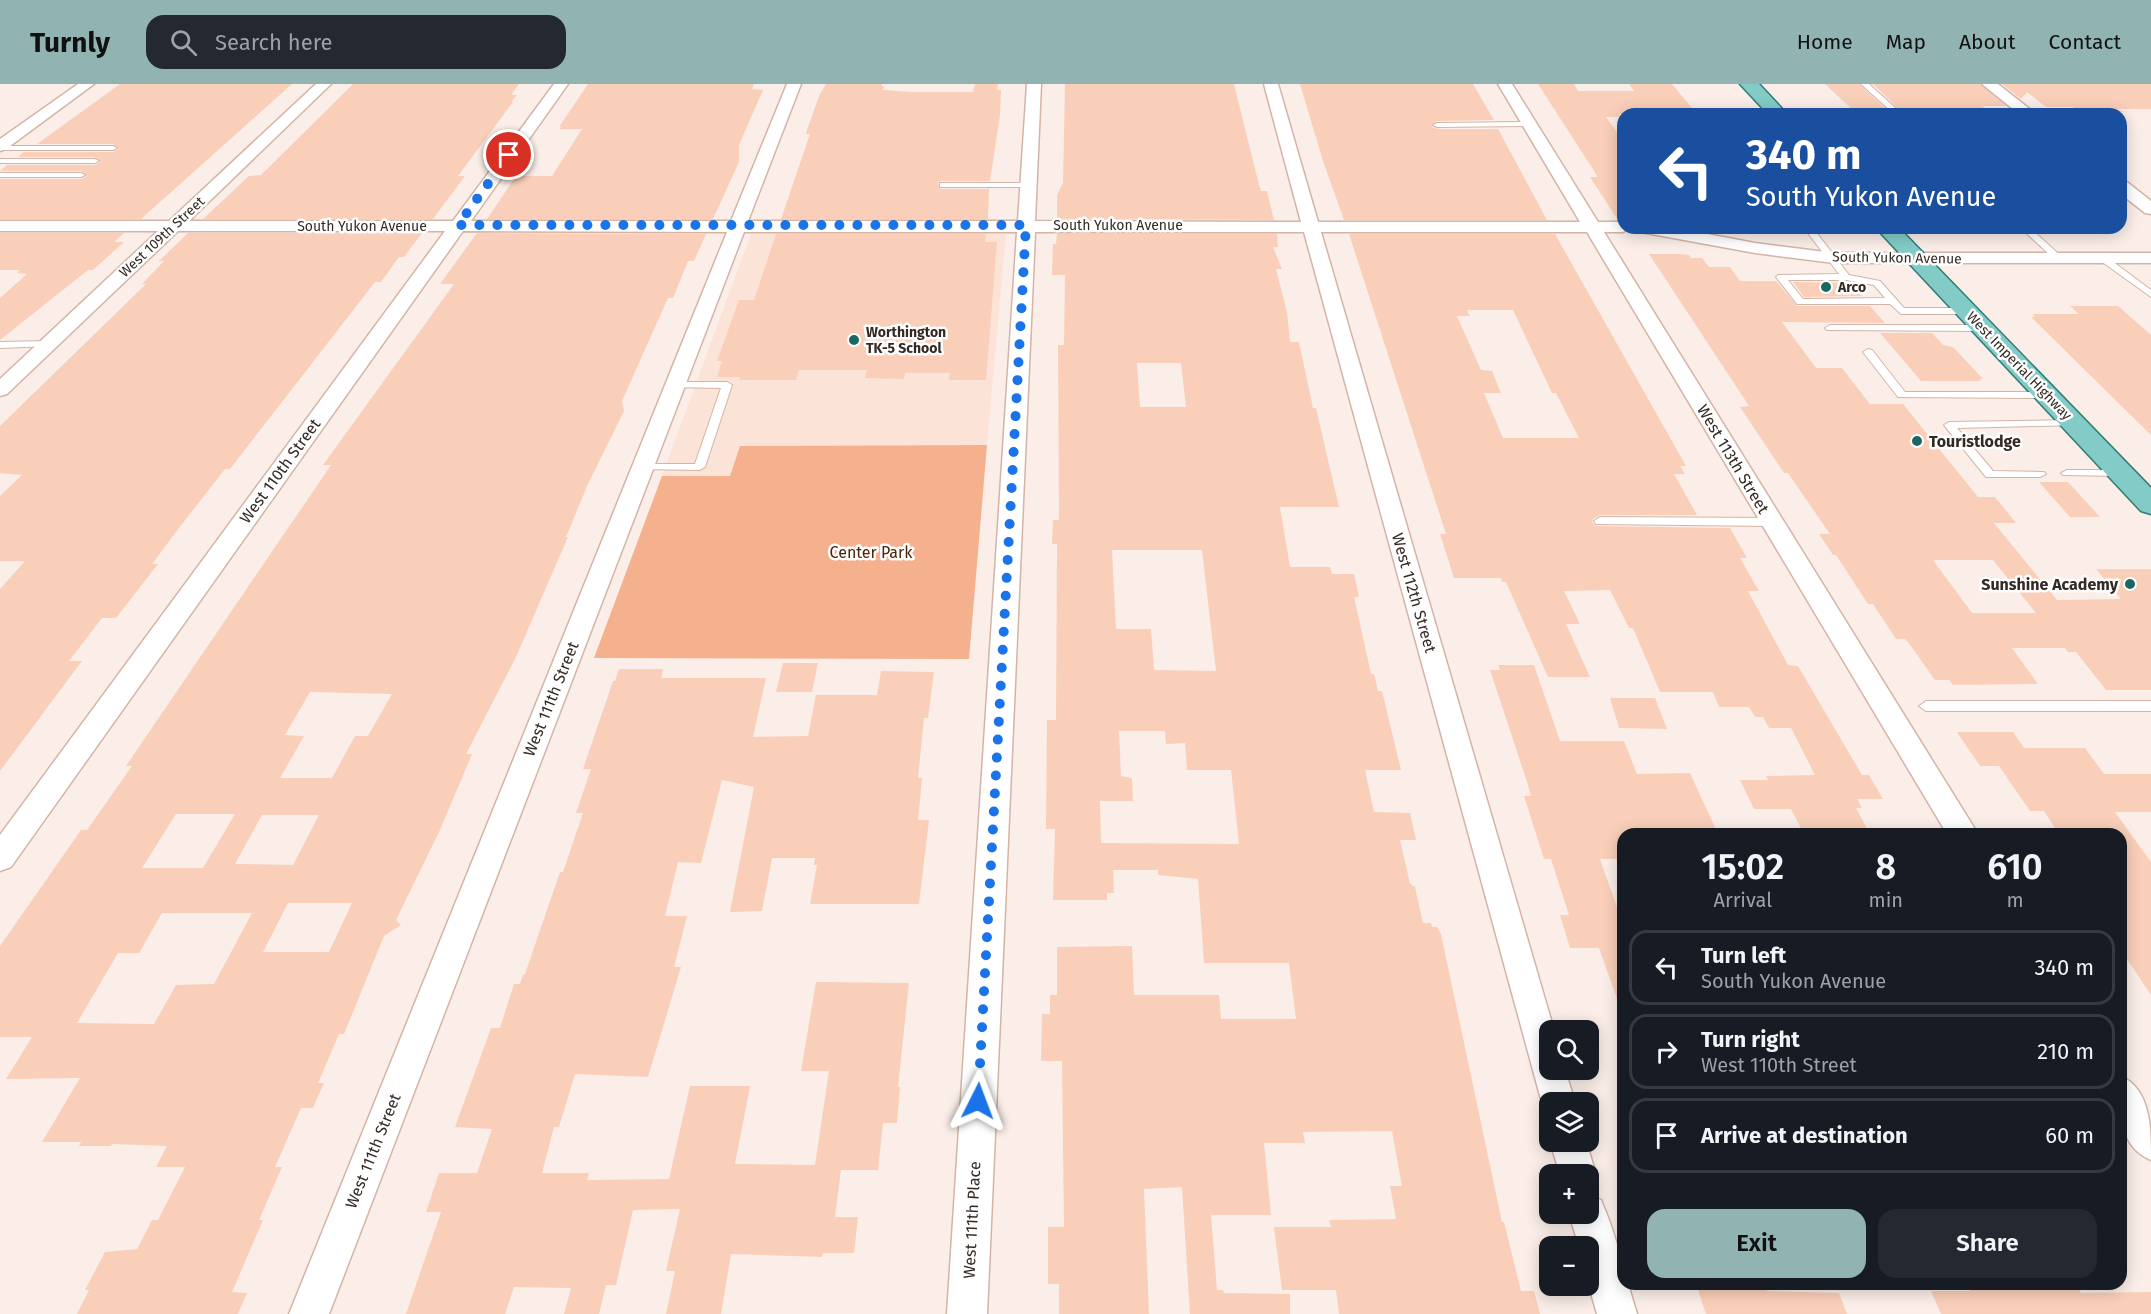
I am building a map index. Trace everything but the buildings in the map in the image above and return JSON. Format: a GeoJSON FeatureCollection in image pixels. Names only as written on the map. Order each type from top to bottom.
{"type":"FeatureCollection","features":[{"type":"Feature","properties":{"kind":"main road"},"geometry":{"type":"LineString","coordinates":[[1749,84],[1772,108]]}},
{"type":"Feature","properties":{"kind":"main road","name":"West Imperial Highway"},"geometry":{"type":"LineString","coordinates":[[1893,234],[2151,505]]}},
{"type":"Feature","properties":{"kind":"street"},"geometry":{"type":"LineString","coordinates":[[0,147],[87,84]]}},
{"type":"Feature","properties":{"kind":"street","name":"West 109th Street"},"geometry":{"type":"LineString","coordinates":[[0,390],[324,84]]}},
{"type":"Feature","properties":{"kind":"street","name":"West 110th Street"},"geometry":{"type":"LineString","coordinates":[[0,858],[561,84]]}},
{"type":"Feature","properties":{"kind":"street","name":"West 111th Street"},"geometry":{"type":"LineString","coordinates":[[309,1314],[794,84]]}},
{"type":"Feature","properties":{"kind":"street","name":"West 111th Place"},"geometry":{"type":"LineString","coordinates":[[967,1314],[1034,84]]}},
{"type":"Feature","properties":{"kind":"street","name":"West 112th Street"},"geometry":{"type":"LineString","coordinates":[[1271,84],[1554,1092]]}},
{"type":"Feature","properties":{"kind":"street","name":"West 113th Street"},"geometry":{"type":"LineString","coordinates":[[1505,84],[1959,828]]}},
{"type":"Feature","properties":{"kind":"street"},"geometry":{"type":"LineString","coordinates":[[1989,84],[2020,108]]}},
{"type":"Feature","properties":{"kind":"street"},"geometry":{"type":"LineString","coordinates":[[2127,191],[2151,209]]}},
{"type":"Feature","properties":{"kind":"street","name":"South Yukon Avenue"},"geometry":{"type":"LineString","coordinates":[[0,226],[1617,227]]}},
{"type":"Feature","properties":{"kind":"street","name":"South Yukon Avenue"},"geometry":{"type":"LineString","coordinates":[[1678,234],[1765,250],[1834,258],[1917,260],[2151,258]]}},
{"type":"Feature","properties":{"kind":"street"},"geometry":{"type":"LineString","coordinates":[[2127,1103],[2151,1142]]}},
{"type":"Feature","properties":{"kind":"street"},"geometry":{"type":"LineString","coordinates":[[1591,1224],[1617,1314]]}},
{"type":"Feature","properties":{"kind":"lane"},"geometry":{"type":"LineString","coordinates":[[1865,84],[1891,108]]}},
{"type":"Feature","properties":{"kind":"lane"},"geometry":{"type":"LineString","coordinates":[[1437,125],[1530,124]]}},
{"type":"Feature","properties":{"kind":"lane"},"geometry":{"type":"LineString","coordinates":[[0,147],[113,148]]}},
{"type":"Feature","properties":{"kind":"lane"},"geometry":{"type":"LineString","coordinates":[[0,161],[95,161]]}},
{"type":"Feature","properties":{"kind":"lane"},"geometry":{"type":"LineString","coordinates":[[0,175],[81,175]]}},
{"type":"Feature","properties":{"kind":"lane"},"geometry":{"type":"LineString","coordinates":[[943,186],[1028,185]]}},
{"type":"Feature","properties":{"kind":"lane"},"geometry":{"type":"LineString","coordinates":[[1813,234],[1834,258],[1846,277]]}},
{"type":"Feature","properties":{"kind":"lane"},"geometry":{"type":"LineString","coordinates":[[2032,234],[2059,259]]}},
{"type":"Feature","properties":{"kind":"lane"},"geometry":{"type":"LineString","coordinates":[[2101,257],[2149,290]]}},
{"type":"Feature","properties":{"kind":"lane"},"geometry":{"type":"LineString","coordinates":[[1893,301],[1822,298],[1800,302],[1781,277],[1807,279],[1846,277],[1877,283],[1893,301],[1901,311],[1974,319]]}},
{"type":"Feature","properties":{"kind":"lane"},"geometry":{"type":"LineString","coordinates":[[1830,327],[1974,319]]}},
{"type":"Feature","properties":{"kind":"lane"},"geometry":{"type":"LineString","coordinates":[[0,345],[48,344]]}},
{"type":"Feature","properties":{"kind":"lane"},"geometry":{"type":"LineString","coordinates":[[1868,352],[1902,395],[2046,395]]}},
{"type":"Feature","properties":{"kind":"lane"},"geometry":{"type":"LineString","coordinates":[[643,467],[699,467],[727,385],[675,385]]}},
{"type":"Feature","properties":{"kind":"lane"},"geometry":{"type":"LineString","coordinates":[[2040,474],[1990,475],[1949,425],[2073,423]]}},
{"type":"Feature","properties":{"kind":"lane"},"geometry":{"type":"LineString","coordinates":[[2067,473],[2121,473]]}},
{"type":"Feature","properties":{"kind":"lane"},"geometry":{"type":"LineString","coordinates":[[1600,520],[1772,522]]}},
{"type":"Feature","properties":{"kind":"lane"},"geometry":{"type":"LineString","coordinates":[[1926,706],[2151,706]]}},
{"type":"Feature","properties":{"kind":"shaded area","name":"Worthington TK-5 School"},"geometry":{"type":"Polygon","coordinates":[[[751,234],[1006,234],[987,445],[740,446],[730,476],[662,476],[751,234]]]}},
{"type":"Feature","properties":{"kind":"green space","name":"Center Park"},"geometry":{"type":"Polygon","coordinates":[[[987,445],[969,659],[594,658],[662,476],[730,476],[740,446],[987,445]]]}},
{"type":"Feature","properties":{"kind":"place","name":"Arco"},"geometry":{"type":"Point","coordinates":[1826,287]}},
{"type":"Feature","properties":{"kind":"place","name":"Worthington TK-5 School"},"geometry":{"type":"Point","coordinates":[854,340]}},
{"type":"Feature","properties":{"kind":"place","name":"Touristlodge"},"geometry":{"type":"Point","coordinates":[1917,441]}},
{"type":"Feature","properties":{"kind":"place","name":"Sunshine Academy"},"geometry":{"type":"Point","coordinates":[2130,584]}},
{"type":"Feature","properties":{"kind":"route"},"geometry":{"type":"LineString","coordinates":[[509,155],[458,225],[1026,225],[978,1101]]}}]}
